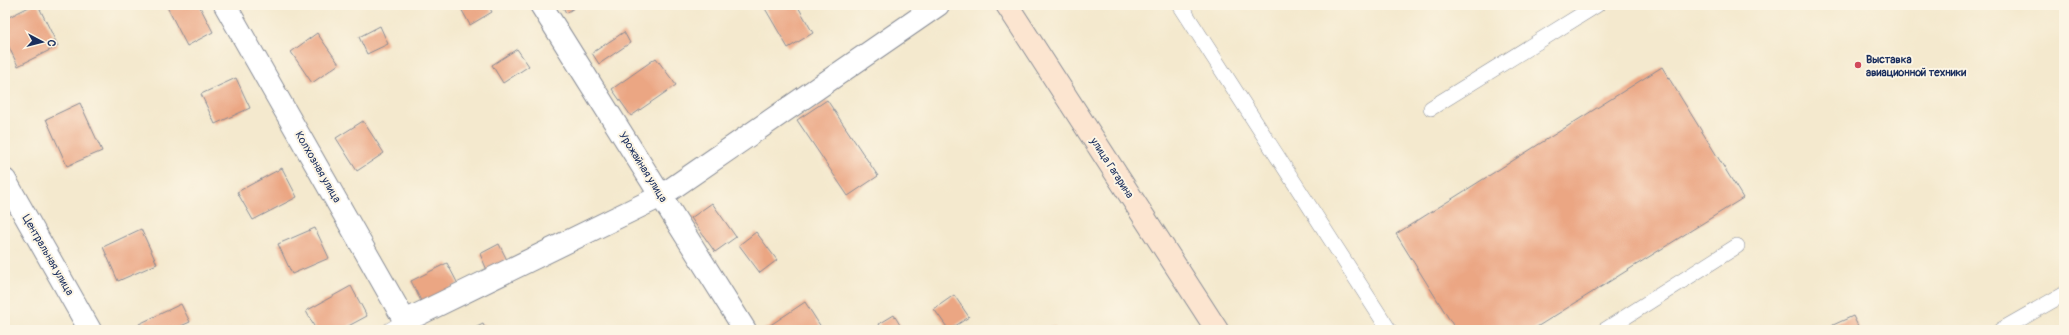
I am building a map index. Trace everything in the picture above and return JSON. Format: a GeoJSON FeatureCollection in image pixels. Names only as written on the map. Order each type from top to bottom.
{"type":"FeatureCollection","features":[{"type":"Feature","properties":{"kind":"main road","name":"улица Гагарина"},"geometry":{"type":"LineString","coordinates":[[1007,5],[1217,330]]}},
{"type":"Feature","properties":{"kind":"street","name":"Колхозная улица"},"geometry":{"type":"LineString","coordinates":[[225,5],[401,327]]}},
{"type":"Feature","properties":{"kind":"street","name":"Урожайная улица"},"geometry":{"type":"LineString","coordinates":[[541,5],[745,330]]}},
{"type":"Feature","properties":{"kind":"street"},"geometry":{"type":"LineString","coordinates":[[401,327],[661,196],[938,5]]}},
{"type":"Feature","properties":{"kind":"street","name":"Центральная улица"},"geometry":{"type":"LineString","coordinates":[[5,180],[90,330]]}},
{"type":"Feature","properties":{"kind":"lane"},"geometry":{"type":"LineString","coordinates":[[1180,5],[1389,330]]}},
{"type":"Feature","properties":{"kind":"lane"},"geometry":{"type":"LineString","coordinates":[[1431,108],[1598,5]]}},
{"type":"Feature","properties":{"kind":"lane"},"geometry":{"type":"LineString","coordinates":[[1605,330],[1737,246]]}},
{"type":"Feature","properties":{"kind":"lane"},"geometry":{"type":"LineString","coordinates":[[2001,330],[2064,294]]}},
{"type":"Feature","properties":{"kind":"building"},"geometry":{"type":"Polygon","coordinates":[[[33,5],[38,5],[58,46],[18,66],[5,39],[5,19],[33,5]]]}},
{"type":"Feature","properties":{"kind":"building"},"geometry":{"type":"Polygon","coordinates":[[[166,5],[199,5],[213,32],[187,46],[166,5]]]}},
{"type":"Feature","properties":{"kind":"building"},"geometry":{"type":"Polygon","coordinates":[[[459,5],[488,5],[492,12],[470,25],[459,5]]]}},
{"type":"Feature","properties":{"kind":"building"},"geometry":{"type":"Polygon","coordinates":[[[562,5],[579,5],[566,13],[562,5]]]}},
{"type":"Feature","properties":{"kind":"building"},"geometry":{"type":"Polygon","coordinates":[[[763,5],[797,5],[813,33],[788,48],[763,5]]]}},
{"type":"Feature","properties":{"kind":"building"},"geometry":{"type":"Polygon","coordinates":[[[380,26],[388,44],[367,54],[359,37],[380,26]]]}},
{"type":"Feature","properties":{"kind":"building"},"geometry":{"type":"Polygon","coordinates":[[[624,32],[630,43],[599,64],[592,53],[624,32]]]}},
{"type":"Feature","properties":{"kind":"building"},"geometry":{"type":"Polygon","coordinates":[[[317,33],[339,64],[312,83],[291,52],[317,33]]]}},
{"type":"Feature","properties":{"kind":"building"},"geometry":{"type":"Polygon","coordinates":[[[517,49],[529,66],[503,83],[492,65],[517,49]]]}},
{"type":"Feature","properties":{"kind":"building"},"geometry":{"type":"Polygon","coordinates":[[[656,58],[676,85],[631,116],[612,89],[656,58]]]}},
{"type":"Feature","properties":{"kind":"building"},"geometry":{"type":"Polygon","coordinates":[[[1662,67],[1743,198],[1532,330],[1456,330],[1396,234],[1662,67]]]}},
{"type":"Feature","properties":{"kind":"building"},"geometry":{"type":"Polygon","coordinates":[[[236,78],[250,108],[215,124],[201,94],[236,78]]]}},
{"type":"Feature","properties":{"kind":"building"},"geometry":{"type":"Polygon","coordinates":[[[827,100],[878,176],[848,196],[797,120],[827,100]]]}},
{"type":"Feature","properties":{"kind":"building"},"geometry":{"type":"Polygon","coordinates":[[[80,103],[102,151],[67,166],[46,119],[80,103]]]}},
{"type":"Feature","properties":{"kind":"building"},"geometry":{"type":"Polygon","coordinates":[[[363,121],[384,153],[357,171],[336,138],[363,121]]]}},
{"type":"Feature","properties":{"kind":"building"},"geometry":{"type":"Polygon","coordinates":[[[282,168],[297,197],[253,220],[237,192],[282,168]]]}},
{"type":"Feature","properties":{"kind":"building"},"geometry":{"type":"Polygon","coordinates":[[[712,203],[736,237],[715,252],[691,218],[712,203]]]}},
{"type":"Feature","properties":{"kind":"building"},"geometry":{"type":"Polygon","coordinates":[[[315,228],[329,258],[292,274],[278,244],[315,228]]]}},
{"type":"Feature","properties":{"kind":"building"},"geometry":{"type":"Polygon","coordinates":[[[141,229],[157,264],[118,281],[103,247],[141,229]]]}},
{"type":"Feature","properties":{"kind":"building"},"geometry":{"type":"Polygon","coordinates":[[[756,232],[777,260],[760,273],[739,245],[756,232]]]}},
{"type":"Feature","properties":{"kind":"building"},"geometry":{"type":"Polygon","coordinates":[[[499,244],[507,260],[487,270],[480,254],[499,244]]]}},
{"type":"Feature","properties":{"kind":"building"},"geometry":{"type":"Polygon","coordinates":[[[447,263],[458,284],[422,303],[411,281],[447,263]]]}},
{"type":"Feature","properties":{"kind":"building"},"geometry":{"type":"Polygon","coordinates":[[[351,286],[367,316],[341,330],[316,330],[306,311],[351,286]]]}},
{"type":"Feature","properties":{"kind":"building"},"geometry":{"type":"Polygon","coordinates":[[[954,295],[969,317],[949,330],[934,309],[954,295]]]}},
{"type":"Feature","properties":{"kind":"building"},"geometry":{"type":"Polygon","coordinates":[[[805,302],[823,330],[763,330],[805,302]]]}},
{"type":"Feature","properties":{"kind":"building"},"geometry":{"type":"Polygon","coordinates":[[[181,304],[190,322],[172,330],[141,330],[139,324],[181,304]]]}},
{"type":"Feature","properties":{"kind":"building"},"geometry":{"type":"Polygon","coordinates":[[[894,315],[903,330],[882,330],[879,324],[894,315]]]}},
{"type":"Feature","properties":{"kind":"building"},"geometry":{"type":"Polygon","coordinates":[[[1853,316],[1860,330],[1822,330],[1853,316]]]}},
{"type":"Feature","properties":{"kind":"building"},"geometry":{"type":"Polygon","coordinates":[[[483,324],[486,330],[471,330],[483,324]]]}},
{"type":"Feature","properties":{"kind":"building"},"geometry":{"type":"Polygon","coordinates":[[[1054,326],[1057,330],[1047,330],[1054,326]]]}},
{"type":"Feature","properties":{"kind":"place","name":"Выставка авиационной техники"},"geometry":{"type":"Point","coordinates":[1858,65]}}]}
